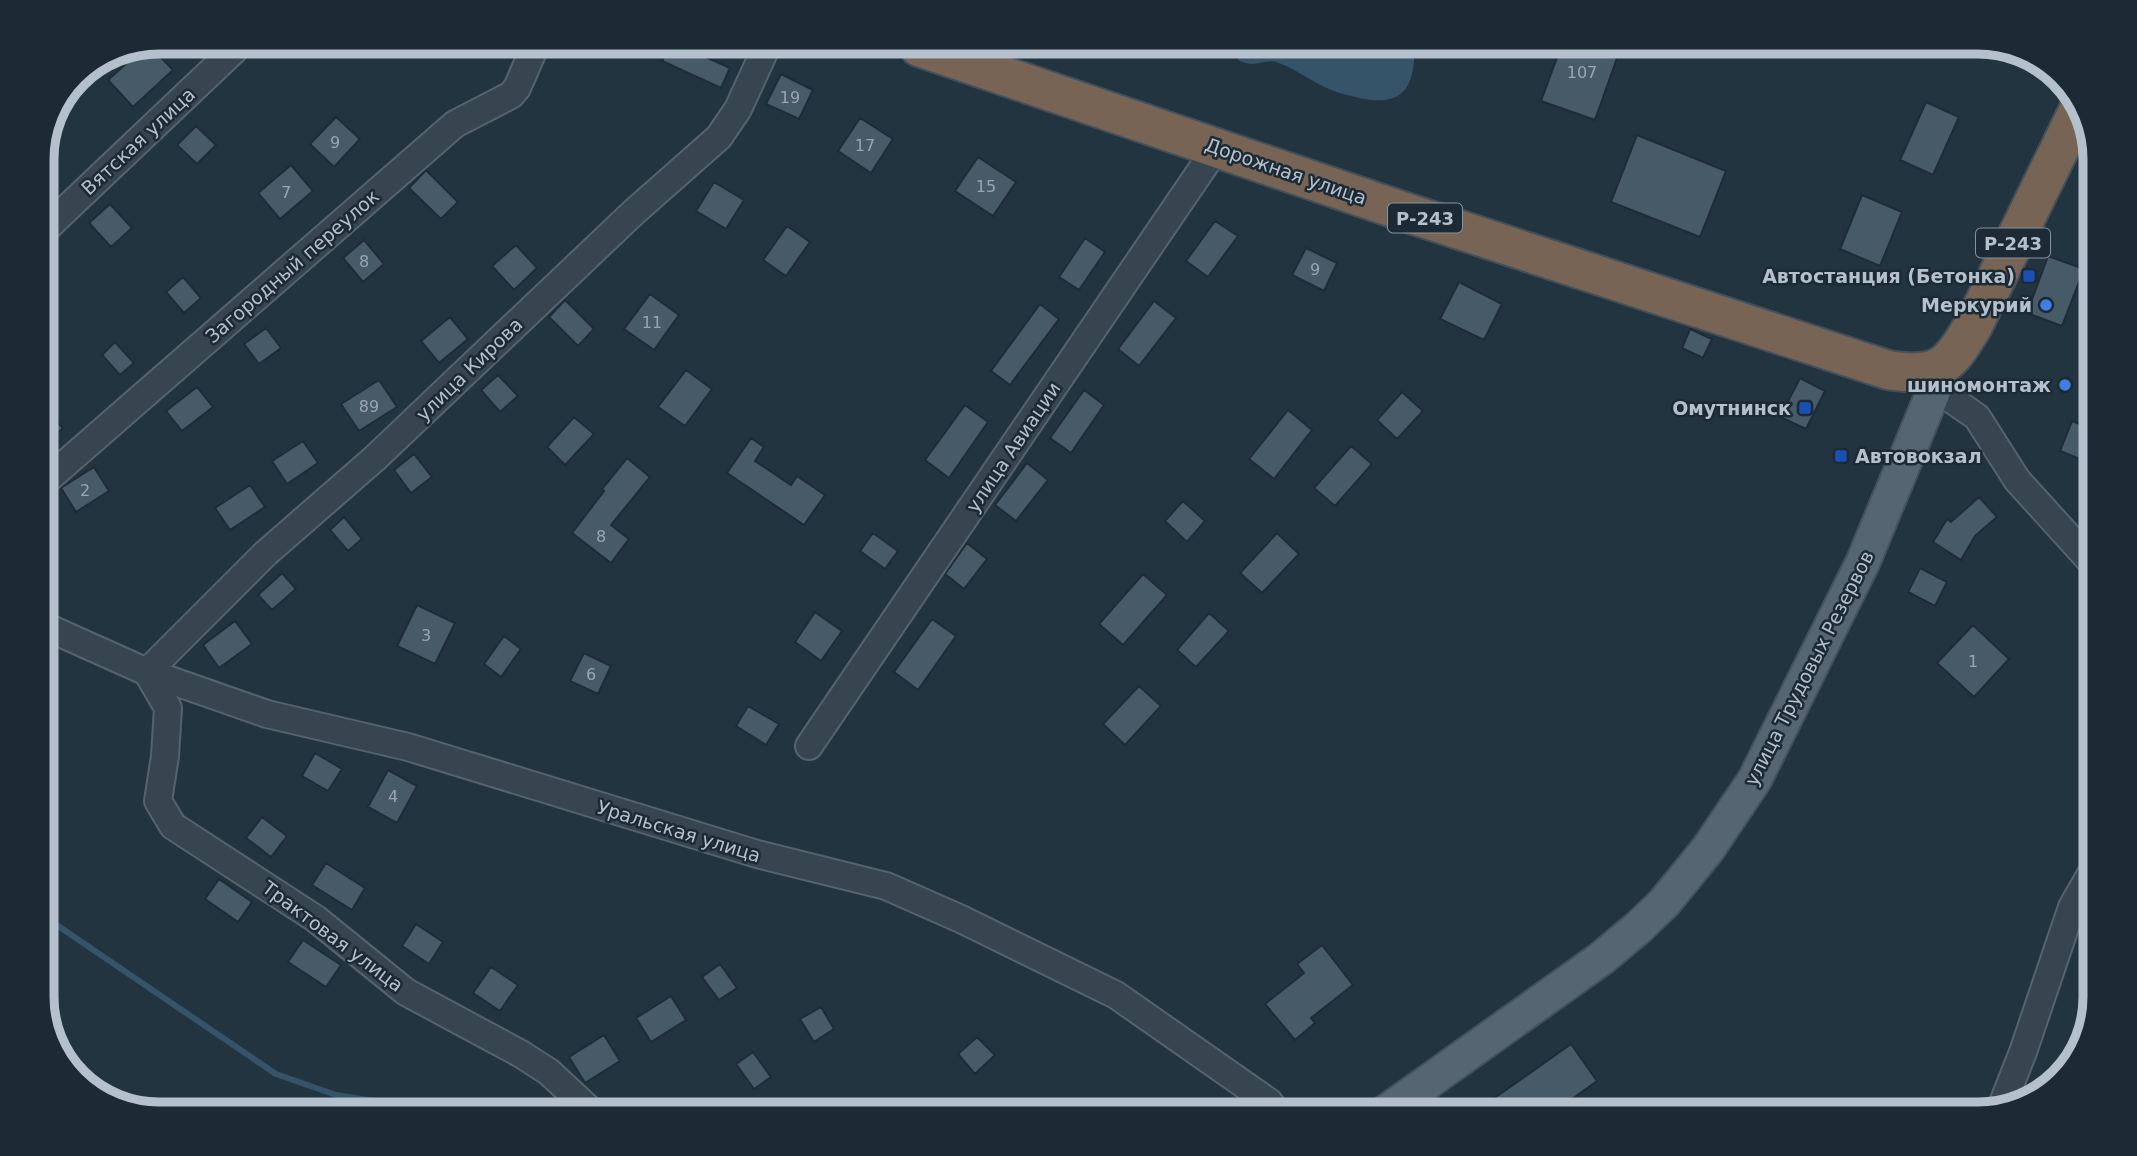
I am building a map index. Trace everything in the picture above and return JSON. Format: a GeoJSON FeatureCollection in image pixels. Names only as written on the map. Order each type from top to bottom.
{"type":"FeatureCollection","features":[{"type":"Feature","properties":{"kind":"highway","name":"Дорожная улица"},"geometry":{"type":"LineString","coordinates":[[940,54],[1414,215],[1888,370],[1935,379]]}},
{"type":"Feature","properties":{"kind":"highway","name":"улица Трудовых Резервов"},"geometry":{"type":"LineString","coordinates":[[1935,379],[1953,358],[1973,326],[2074,119]]}},
{"type":"Feature","properties":{"kind":"main road","name":"улица Трудовых Резервов"},"geometry":{"type":"LineString","coordinates":[[1400,1102],[1620,943],[1664,903],[1708,849],[1755,779],[1863,562],[1935,379]]}},
{"type":"Feature","properties":{"kind":"street","name":"Вятская улица"},"geometry":{"type":"LineString","coordinates":[[54,221],[230,54]]}},
{"type":"Feature","properties":{"kind":"street","name":"Загородный переулок"},"geometry":{"type":"LineString","coordinates":[[54,474],[455,124],[511,95],[517,88],[532,54]]}},
{"type":"Feature","properties":{"kind":"street","name":"улица Кирова"},"geometry":{"type":"LineString","coordinates":[[147,671],[265,554],[374,459],[634,212],[719,137],[738,108],[763,54]]}},
{"type":"Feature","properties":{"kind":"street","name":"улица Авиации"},"geometry":{"type":"LineString","coordinates":[[809,746],[1217,147]]}},
{"type":"Feature","properties":{"kind":"street"},"geometry":{"type":"LineString","coordinates":[[1935,379],[1977,417],[2017,480],[2083,553]]}},
{"type":"Feature","properties":{"kind":"street","name":"Уральская улица"},"geometry":{"type":"LineString","coordinates":[[54,630],[147,671],[267,714],[408,747],[757,854],[886,886],[961,919],[1116,995],[1269,1102]]}},
{"type":"Feature","properties":{"kind":"street","name":"Трактовая улица"},"geometry":{"type":"LineString","coordinates":[[147,671],[168,708],[158,802],[173,826],[316,919],[406,992],[521,1054],[549,1072],[581,1102]]}},
{"type":"Feature","properties":{"kind":"street"},"geometry":{"type":"LineString","coordinates":[[2005,1098],[2072,907],[2083,888]]}},
{"type":"Feature","properties":{"kind":"water"},"geometry":{"type":"Polygon","coordinates":[[[1239,54],[1414,54],[1410,80],[1404,90],[1395,97],[1384,100],[1355,97],[1330,89],[1279,63],[1269,61],[1250,64],[1238,60],[1239,54]]]}},
{"type":"Feature","properties":{"kind":"building"},"geometry":{"type":"Polygon","coordinates":[[[158,54],[173,70],[133,107],[108,80],[132,58],[139,56],[158,54]]]}},
{"type":"Feature","properties":{"kind":"building"},"geometry":{"type":"Polygon","coordinates":[[[665,54],[699,54],[730,68],[721,88],[662,61],[665,54]]]}},
{"type":"Feature","properties":{"kind":"building"},"geometry":{"type":"Polygon","coordinates":[[[1558,54],[1618,54],[1595,120],[1541,101],[1558,54]]]}},
{"type":"Feature","properties":{"kind":"building"},"geometry":{"type":"Polygon","coordinates":[[[781,74],[813,90],[799,119],[766,104],[781,74]]]}},
{"type":"Feature","properties":{"kind":"building"},"geometry":{"type":"Polygon","coordinates":[[[1926,102],[1959,117],[1933,175],[1900,160],[1926,102]]]}},
{"type":"Feature","properties":{"kind":"building"},"geometry":{"type":"Polygon","coordinates":[[[336,117],[360,139],[334,167],[310,144],[336,117]]]}},
{"type":"Feature","properties":{"kind":"building"},"geometry":{"type":"Polygon","coordinates":[[[860,118],[893,139],[871,173],[838,151],[860,118]]]}},
{"type":"Feature","properties":{"kind":"building"},"geometry":{"type":"Polygon","coordinates":[[[196,126],[216,145],[197,164],[177,145],[196,126]]]}},
{"type":"Feature","properties":{"kind":"building"},"geometry":{"type":"Polygon","coordinates":[[[1637,135],[1726,171],[1700,237],[1611,202],[1637,135]]]}},
{"type":"Feature","properties":{"kind":"building"},"geometry":{"type":"Polygon","coordinates":[[[978,157],[1016,182],[993,216],[955,191],[978,157]]]}},
{"type":"Feature","properties":{"kind":"building"},"geometry":{"type":"Polygon","coordinates":[[[291,165],[313,191],[280,219],[258,193],[291,165]]]}},
{"type":"Feature","properties":{"kind":"building"},"geometry":{"type":"Polygon","coordinates":[[[426,170],[458,202],[441,219],[409,188],[426,170]]]}},
{"type":"Feature","properties":{"kind":"building"},"geometry":{"type":"Polygon","coordinates":[[[714,182],[744,200],[726,229],[696,211],[714,182]]]}},
{"type":"Feature","properties":{"kind":"building"},"geometry":{"type":"Polygon","coordinates":[[[1862,195],[1902,212],[1880,266],[1840,249],[1862,195]]]}},
{"type":"Feature","properties":{"kind":"building"},"geometry":{"type":"Polygon","coordinates":[[[110,204],[132,228],[111,247],[89,223],[110,204]]]}},
{"type":"Feature","properties":{"kind":"building"},"geometry":{"type":"Polygon","coordinates":[[[1215,221],[1238,236],[1208,277],[1186,261],[1215,221]]]}},
{"type":"Feature","properties":{"kind":"building"},"geometry":{"type":"Polygon","coordinates":[[[787,226],[810,242],[786,276],[763,260],[787,226]]]}},
{"type":"Feature","properties":{"kind":"building"},"geometry":{"type":"Polygon","coordinates":[[[1085,238],[1105,252],[1079,290],[1059,277],[1085,238]]]}},
{"type":"Feature","properties":{"kind":"building"},"geometry":{"type":"Polygon","coordinates":[[[364,240],[384,264],[363,282],[343,258],[364,240]]]}},
{"type":"Feature","properties":{"kind":"building"},"geometry":{"type":"Polygon","coordinates":[[[516,245],[537,268],[514,290],[492,266],[516,245]]]}},
{"type":"Feature","properties":{"kind":"building"},"geometry":{"type":"Polygon","coordinates":[[[1306,248],[1337,263],[1324,291],[1292,275],[1306,248]]]}},
{"type":"Feature","properties":{"kind":"building"},"geometry":{"type":"Polygon","coordinates":[[[2048,256],[2083,269],[2062,326],[2027,313],[2048,256]]]}},
{"type":"Feature","properties":{"kind":"building"},"geometry":{"type":"Polygon","coordinates":[[[183,277],[201,298],[184,313],[166,292],[183,277]]]}},
{"type":"Feature","properties":{"kind":"building"},"geometry":{"type":"Polygon","coordinates":[[[1459,282],[1502,304],[1484,340],[1440,319],[1459,282]]]}},
{"type":"Feature","properties":{"kind":"building"},"geometry":{"type":"Polygon","coordinates":[[[650,294],[679,315],[654,350],[624,329],[650,294]]]}},
{"type":"Feature","properties":{"kind":"building"},"geometry":{"type":"Polygon","coordinates":[[[565,300],[594,329],[578,346],[549,317],[565,300]]]}},
{"type":"Feature","properties":{"kind":"building"},"geometry":{"type":"Polygon","coordinates":[[[1154,301],[1176,318],[1139,366],[1118,349],[1154,301]]]}},
{"type":"Feature","properties":{"kind":"building"},"geometry":{"type":"Polygon","coordinates":[[[1040,304],[1059,319],[1010,385],[991,371],[1040,304]]]}},
{"type":"Feature","properties":{"kind":"building"},"geometry":{"type":"Polygon","coordinates":[[[450,317],[468,339],[439,363],[421,341],[450,317]]]}},
{"type":"Feature","properties":{"kind":"building"},"geometry":{"type":"Polygon","coordinates":[[[266,328],[281,348],[259,364],[244,344],[266,328]]]}},
{"type":"Feature","properties":{"kind":"building"},"geometry":{"type":"Polygon","coordinates":[[[1690,329],[1712,339],[1703,358],[1682,348],[1690,329]]]}},
{"type":"Feature","properties":{"kind":"building"},"geometry":{"type":"Polygon","coordinates":[[[115,342],[134,363],[120,375],[102,355],[115,342]]]}},
{"type":"Feature","properties":{"kind":"building"},"geometry":{"type":"Polygon","coordinates":[[[686,370],[712,389],[685,426],[658,407],[686,370]]]}},
{"type":"Feature","properties":{"kind":"building"},"geometry":{"type":"Polygon","coordinates":[[[498,375],[518,396],[500,412],[481,390],[498,375]]]}},
{"type":"Feature","properties":{"kind":"building"},"geometry":{"type":"Polygon","coordinates":[[[1800,378],[1825,391],[1806,429],[1780,417],[1800,378]]]}},
{"type":"Feature","properties":{"kind":"building"},"geometry":{"type":"Polygon","coordinates":[[[379,380],[397,407],[359,431],[341,404],[379,380]]]}},
{"type":"Feature","properties":{"kind":"building"},"geometry":{"type":"Polygon","coordinates":[[[197,387],[213,407],[182,431],[166,411],[197,387]]]}},
{"type":"Feature","properties":{"kind":"building"},"geometry":{"type":"Polygon","coordinates":[[[1084,390],[1104,405],[1071,453],[1050,438],[1084,390]]]}},
{"type":"Feature","properties":{"kind":"building"},"geometry":{"type":"Polygon","coordinates":[[[1402,392],[1423,411],[1397,439],[1377,420],[1402,392]]]}},
{"type":"Feature","properties":{"kind":"building"},"geometry":{"type":"Polygon","coordinates":[[[965,405],[988,422],[949,478],[925,460],[965,405]]]}},
{"type":"Feature","properties":{"kind":"building"},"geometry":{"type":"Polygon","coordinates":[[[1288,410],[1312,430],[1274,479],[1249,459],[1288,410]]]}},
{"type":"Feature","properties":{"kind":"building"},"geometry":{"type":"Polygon","coordinates":[[[574,417],[594,434],[565,465],[547,447],[574,417]]]}},
{"type":"Feature","properties":{"kind":"building"},"geometry":{"type":"Polygon","coordinates":[[[54,419],[63,428],[54,437],[54,419]]]}},
{"type":"Feature","properties":{"kind":"building"},"geometry":{"type":"Polygon","coordinates":[[[2072,421],[2083,425],[2083,460],[2060,451],[2072,421]]]}},
{"type":"Feature","properties":{"kind":"building"},"geometry":{"type":"Polygon","coordinates":[[[751,438],[764,447],[755,461],[791,485],[797,476],[825,495],[804,525],[727,473],[751,438]]]}},
{"type":"Feature","properties":{"kind":"building"},"geometry":{"type":"Polygon","coordinates":[[[303,441],[318,463],[287,484],[272,461],[303,441]]]}},
{"type":"Feature","properties":{"kind":"building"},"geometry":{"type":"Polygon","coordinates":[[[1351,446],[1372,464],[1335,506],[1314,488],[1351,446]]]}},
{"type":"Feature","properties":{"kind":"building"},"geometry":{"type":"Polygon","coordinates":[[[414,454],[432,477],[411,493],[394,470],[414,454]]]}},
{"type":"Feature","properties":{"kind":"building"},"geometry":{"type":"Polygon","coordinates":[[[627,458],[650,477],[611,525],[629,539],[611,563],[572,533],[627,458]]]}},
{"type":"Feature","properties":{"kind":"building"},"geometry":{"type":"Polygon","coordinates":[[[1027,463],[1048,480],[1016,521],[995,505],[1027,463]]]}},
{"type":"Feature","properties":{"kind":"building"},"geometry":{"type":"Polygon","coordinates":[[[94,467],[109,491],[76,512],[61,488],[94,467]]]}},
{"type":"Feature","properties":{"kind":"building"},"geometry":{"type":"Polygon","coordinates":[[[250,485],[265,507],[230,530],[215,508],[250,485]]]}},
{"type":"Feature","properties":{"kind":"building"},"geometry":{"type":"Polygon","coordinates":[[[1979,497],[1997,517],[1975,536],[1961,560],[1933,542],[1947,519],[1951,522],[1979,497]]]}},
{"type":"Feature","properties":{"kind":"building"},"geometry":{"type":"Polygon","coordinates":[[[1183,501],[1205,521],[1187,542],[1165,521],[1183,501]]]}},
{"type":"Feature","properties":{"kind":"building"},"geometry":{"type":"Polygon","coordinates":[[[344,517],[362,539],[348,551],[330,530],[344,517]]]}},
{"type":"Feature","properties":{"kind":"building"},"geometry":{"type":"Polygon","coordinates":[[[873,533],[898,551],[885,569],[860,551],[873,533]]]}},
{"type":"Feature","properties":{"kind":"building"},"geometry":{"type":"Polygon","coordinates":[[[1277,533],[1299,554],[1262,593],[1240,573],[1277,533]]]}},
{"type":"Feature","properties":{"kind":"building"},"geometry":{"type":"Polygon","coordinates":[[[967,543],[987,559],[964,589],[945,574],[967,543]]]}},
{"type":"Feature","properties":{"kind":"building"},"geometry":{"type":"Polygon","coordinates":[[[1920,568],[1947,582],[1935,606],[1908,592],[1920,568]]]}},
{"type":"Feature","properties":{"kind":"building"},"geometry":{"type":"Polygon","coordinates":[[[282,573],[296,589],[272,610],[258,595],[282,573]]]}},
{"type":"Feature","properties":{"kind":"building"},"geometry":{"type":"Polygon","coordinates":[[[1143,574],[1167,595],[1123,645],[1099,624],[1143,574]]]}},
{"type":"Feature","properties":{"kind":"building"},"geometry":{"type":"Polygon","coordinates":[[[417,605],[455,623],[435,664],[397,646],[417,605]]]}},
{"type":"Feature","properties":{"kind":"building"},"geometry":{"type":"Polygon","coordinates":[[[815,612],[842,631],[821,661],[795,642],[815,612]]]}},
{"type":"Feature","properties":{"kind":"building"},"geometry":{"type":"Polygon","coordinates":[[[1209,613],[1229,631],[1196,667],[1177,650],[1209,613]]]}},
{"type":"Feature","properties":{"kind":"building"},"geometry":{"type":"Polygon","coordinates":[[[932,619],[956,636],[918,690],[894,672],[932,619]]]}},
{"type":"Feature","properties":{"kind":"building"},"geometry":{"type":"Polygon","coordinates":[[[235,621],[252,644],[219,668],[203,645],[235,621]]]}},
{"type":"Feature","properties":{"kind":"building"},"geometry":{"type":"Polygon","coordinates":[[[1973,625],[2009,659],[1974,697],[1937,663],[1973,625]]]}},
{"type":"Feature","properties":{"kind":"building"},"geometry":{"type":"Polygon","coordinates":[[[504,636],[521,649],[501,677],[484,664],[504,636]]]}},
{"type":"Feature","properties":{"kind":"building"},"geometry":{"type":"Polygon","coordinates":[[[584,653],[611,666],[598,694],[570,681],[584,653]]]}},
{"type":"Feature","properties":{"kind":"building"},"geometry":{"type":"Polygon","coordinates":[[[1139,686],[1161,706],[1125,745],[1103,724],[1139,686]]]}},
{"type":"Feature","properties":{"kind":"building"},"geometry":{"type":"Polygon","coordinates":[[[748,706],[779,724],[766,745],[736,726],[748,706]]]}},
{"type":"Feature","properties":{"kind":"building"},"geometry":{"type":"Polygon","coordinates":[[[315,753],[342,769],[328,791],[302,776],[315,753]]]}},
{"type":"Feature","properties":{"kind":"building"},"geometry":{"type":"Polygon","coordinates":[[[388,770],[417,786],[397,823],[368,807],[388,770]]]}},
{"type":"Feature","properties":{"kind":"building"},"geometry":{"type":"Polygon","coordinates":[[[262,817],[287,836],[271,857],[246,838],[262,817]]]}},
{"type":"Feature","properties":{"kind":"building"},"geometry":{"type":"Polygon","coordinates":[[[326,863],[365,888],[352,910],[312,885],[326,863]]]}},
{"type":"Feature","properties":{"kind":"building"},"geometry":{"type":"Polygon","coordinates":[[[219,879],[252,902],[238,922],[205,899],[219,879]]]}},
{"type":"Feature","properties":{"kind":"building"},"geometry":{"type":"Polygon","coordinates":[[[416,924],[443,942],[429,964],[402,946],[416,924]]]}},
{"type":"Feature","properties":{"kind":"building"},"geometry":{"type":"Polygon","coordinates":[[[303,940],[341,965],[326,987],[288,962],[303,940]]]}},
{"type":"Feature","properties":{"kind":"building"},"geometry":{"type":"Polygon","coordinates":[[[1322,945],[1353,985],[1311,1018],[1315,1023],[1295,1040],[1265,1004],[1304,973],[1297,964],[1322,945]]]}},
{"type":"Feature","properties":{"kind":"building"},"geometry":{"type":"Polygon","coordinates":[[[720,964],[737,988],[719,1000],[702,977],[720,964]]]}},
{"type":"Feature","properties":{"kind":"building"},"geometry":{"type":"Polygon","coordinates":[[[491,967],[518,985],[500,1011],[473,993],[491,967]]]}},
{"type":"Feature","properties":{"kind":"building"},"geometry":{"type":"Polygon","coordinates":[[[671,996],[686,1020],[651,1042],[636,1018],[671,996]]]}},
{"type":"Feature","properties":{"kind":"building"},"geometry":{"type":"Polygon","coordinates":[[[821,1007],[834,1029],[814,1042],[800,1019],[821,1007]]]}},
{"type":"Feature","properties":{"kind":"building"},"geometry":{"type":"Polygon","coordinates":[[[604,1035],[620,1061],[585,1083],[569,1057],[604,1035]]]}},
{"type":"Feature","properties":{"kind":"building"},"geometry":{"type":"Polygon","coordinates":[[[977,1037],[995,1055],[975,1074],[958,1054],[977,1037]]]}},
{"type":"Feature","properties":{"kind":"building"},"geometry":{"type":"Polygon","coordinates":[[[1571,1044],[1597,1081],[1568,1102],[1489,1102],[1571,1044]]]}},
{"type":"Feature","properties":{"kind":"building"},"geometry":{"type":"Polygon","coordinates":[[[753,1052],[771,1077],[754,1089],[736,1064],[753,1052]]]}},
{"type":"Feature","properties":{"kind":"waterway"},"geometry":{"type":"LineString","coordinates":[[54,923],[276,1074],[336,1095],[381,1102]]}},
{"type":"Feature","properties":{"kind":"place","name":"Автостанция (Бетонка)"},"geometry":{"type":"Point","coordinates":[2029,276]}},
{"type":"Feature","properties":{"kind":"place","name":"Меркурий"},"geometry":{"type":"Point","coordinates":[2046,305]}},
{"type":"Feature","properties":{"kind":"place","name":"шиномонтаж"},"geometry":{"type":"Point","coordinates":[2065,385]}},
{"type":"Feature","properties":{"kind":"place","name":"Омутнинск"},"geometry":{"type":"Point","coordinates":[1805,408]}},
{"type":"Feature","properties":{"kind":"place","name":"Автовокзал"},"geometry":{"type":"Point","coordinates":[1841,456]}}]}
